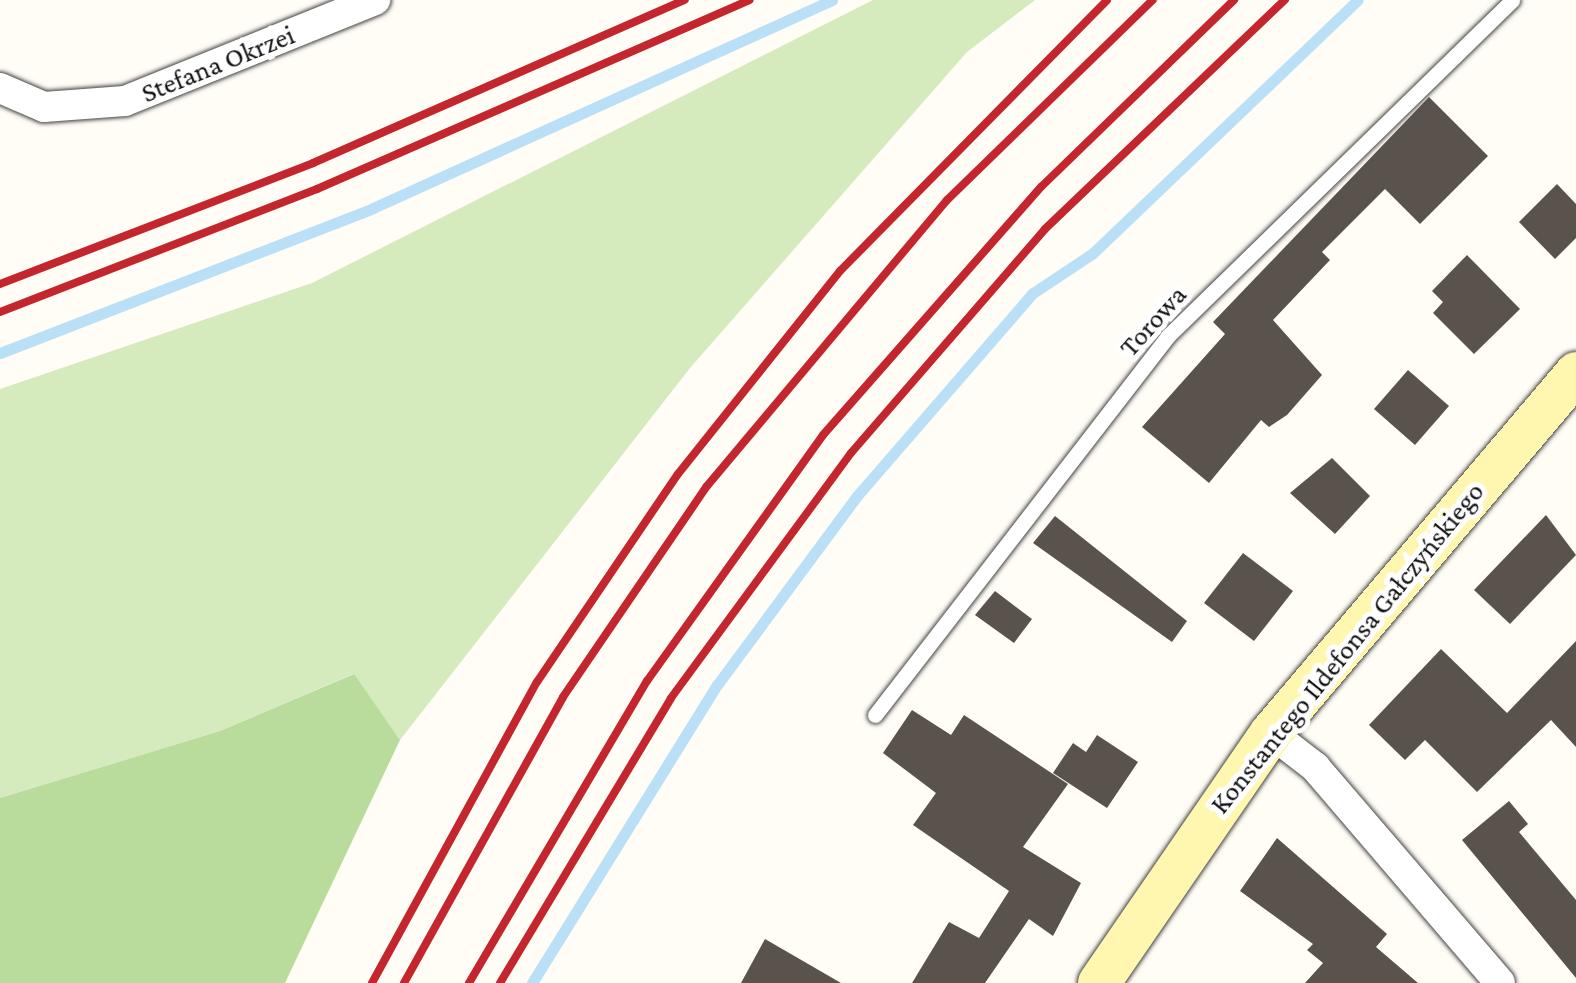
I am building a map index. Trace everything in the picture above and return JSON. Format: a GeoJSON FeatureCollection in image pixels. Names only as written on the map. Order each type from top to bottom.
{"type":"FeatureCollection","features":[{"type":"Feature","properties":{"kind":"street","name":"Stefana Okrzei"},"geometry":{"type":"LineString","coordinates":[[0,88],[44,107],[125,101],[375,0]]}},
{"type":"Feature","properties":{"kind":"street","name":"Konstantego Ildefonsa Gałczyńskiego"},"geometry":{"type":"LineString","coordinates":[[1099,983],[1271,733],[1576,373]]}},
{"type":"Feature","properties":{"kind":"street"},"geometry":{"type":"LineString","coordinates":[[1271,733],[1315,767],[1500,983]]}},
{"type":"Feature","properties":{"kind":"lane","name":"Torowa"},"geometry":{"type":"LineString","coordinates":[[876,715],[1168,336],[1512,0]]}},
{"type":"Feature","properties":{"kind":"green space"},"geometry":{"type":"Polygon","coordinates":[[[873,0],[1035,0],[967,52],[690,368],[400,740],[353,674],[220,731],[0,798],[0,389],[312,283],[873,0]]]}},
{"type":"Feature","properties":{"kind":"green space"},"geometry":{"type":"Polygon","coordinates":[[[354,674],[400,740],[285,983],[0,983],[0,798],[220,731],[354,674]]]}},
{"type":"Feature","properties":{"kind":"building"},"geometry":{"type":"Polygon","coordinates":[[[1429,97],[1488,156],[1420,224],[1385,189],[1322,252],[1330,260],[1273,320],[1322,375],[1287,415],[1269,427],[1261,420],[1209,483],[1142,427],[1225,334],[1213,322],[1429,97]]]}},
{"type":"Feature","properties":{"kind":"building"},"geometry":{"type":"Polygon","coordinates":[[[1557,184],[1576,204],[1576,238],[1555,259],[1519,222],[1557,184]]]}},
{"type":"Feature","properties":{"kind":"building"},"geometry":{"type":"Polygon","coordinates":[[[1467,255],[1520,309],[1474,354],[1433,313],[1443,302],[1432,291],[1467,255]]]}},
{"type":"Feature","properties":{"kind":"building"},"geometry":{"type":"Polygon","coordinates":[[[1408,370],[1449,406],[1415,445],[1374,409],[1408,370]]]}},
{"type":"Feature","properties":{"kind":"building"},"geometry":{"type":"Polygon","coordinates":[[[1332,458],[1370,496],[1335,534],[1290,493],[1332,458]]]}},
{"type":"Feature","properties":{"kind":"building"},"geometry":{"type":"Polygon","coordinates":[[[1546,515],[1576,555],[1510,624],[1474,590],[1546,515]]]}},
{"type":"Feature","properties":{"kind":"building"},"geometry":{"type":"Polygon","coordinates":[[[1055,516],[1187,621],[1172,642],[1033,543],[1055,516]]]}},
{"type":"Feature","properties":{"kind":"building"},"geometry":{"type":"Polygon","coordinates":[[[1243,553],[1293,591],[1254,641],[1204,603],[1243,553]]]}},
{"type":"Feature","properties":{"kind":"building"},"geometry":{"type":"Polygon","coordinates":[[[995,591],[1032,619],[1014,643],[975,615],[995,591]]]}},
{"type":"Feature","properties":{"kind":"building"},"geometry":{"type":"Polygon","coordinates":[[[1576,641],[1576,747],[1551,720],[1477,792],[1425,740],[1405,760],[1369,725],[1441,649],[1507,713],[1576,641]]]}},
{"type":"Feature","properties":{"kind":"building"},"geometry":{"type":"Polygon","coordinates":[[[912,710],[951,735],[964,715],[1068,784],[1023,847],[1081,883],[1053,936],[1029,919],[985,983],[912,983],[949,922],[979,938],[1009,891],[913,825],[936,793],[883,753],[912,710]]]}},
{"type":"Feature","properties":{"kind":"building"},"geometry":{"type":"Polygon","coordinates":[[[1097,735],[1138,762],[1107,808],[1053,773],[1073,743],[1086,752],[1097,735]]]}},
{"type":"Feature","properties":{"kind":"building"},"geometry":{"type":"Polygon","coordinates":[[[1509,801],[1528,824],[1519,832],[1576,900],[1576,978],[1462,840],[1509,801]]]}},
{"type":"Feature","properties":{"kind":"building"},"geometry":{"type":"Polygon","coordinates":[[[1277,838],[1387,934],[1376,947],[1418,983],[1305,983],[1323,963],[1307,950],[1313,944],[1240,891],[1277,838]]]}},
{"type":"Feature","properties":{"kind":"building"},"geometry":{"type":"Polygon","coordinates":[[[765,939],[841,983],[741,983],[765,939]]]}},
{"type":"Feature","properties":{"kind":"waterway"},"geometry":{"type":"LineString","coordinates":[[0,353],[373,208],[832,0]]}},
{"type":"Feature","properties":{"kind":"waterway"},"geometry":{"type":"LineString","coordinates":[[532,983],[717,685],[856,497],[1033,293],[1093,253],[1358,0]]}},
{"type":"Feature","properties":{"kind":"railway"},"geometry":{"type":"LineString","coordinates":[[0,284],[313,163],[685,0]]}},
{"type":"Feature","properties":{"kind":"railway"},"geometry":{"type":"LineString","coordinates":[[0,312],[317,189],[749,0]]}},
{"type":"Feature","properties":{"kind":"railway"},"geometry":{"type":"LineString","coordinates":[[372,983],[537,682],[678,474],[840,271],[1107,0]]}},
{"type":"Feature","properties":{"kind":"railway"},"geometry":{"type":"LineString","coordinates":[[404,983],[563,697],[707,486],[947,200],[1153,0]]}},
{"type":"Feature","properties":{"kind":"railway"},"geometry":{"type":"LineString","coordinates":[[469,983],[647,681],[823,435],[1041,187],[1234,0]]}},
{"type":"Feature","properties":{"kind":"railway"},"geometry":{"type":"LineString","coordinates":[[500,983],[671,698],[851,453],[1045,229],[1285,0]]}}]}
